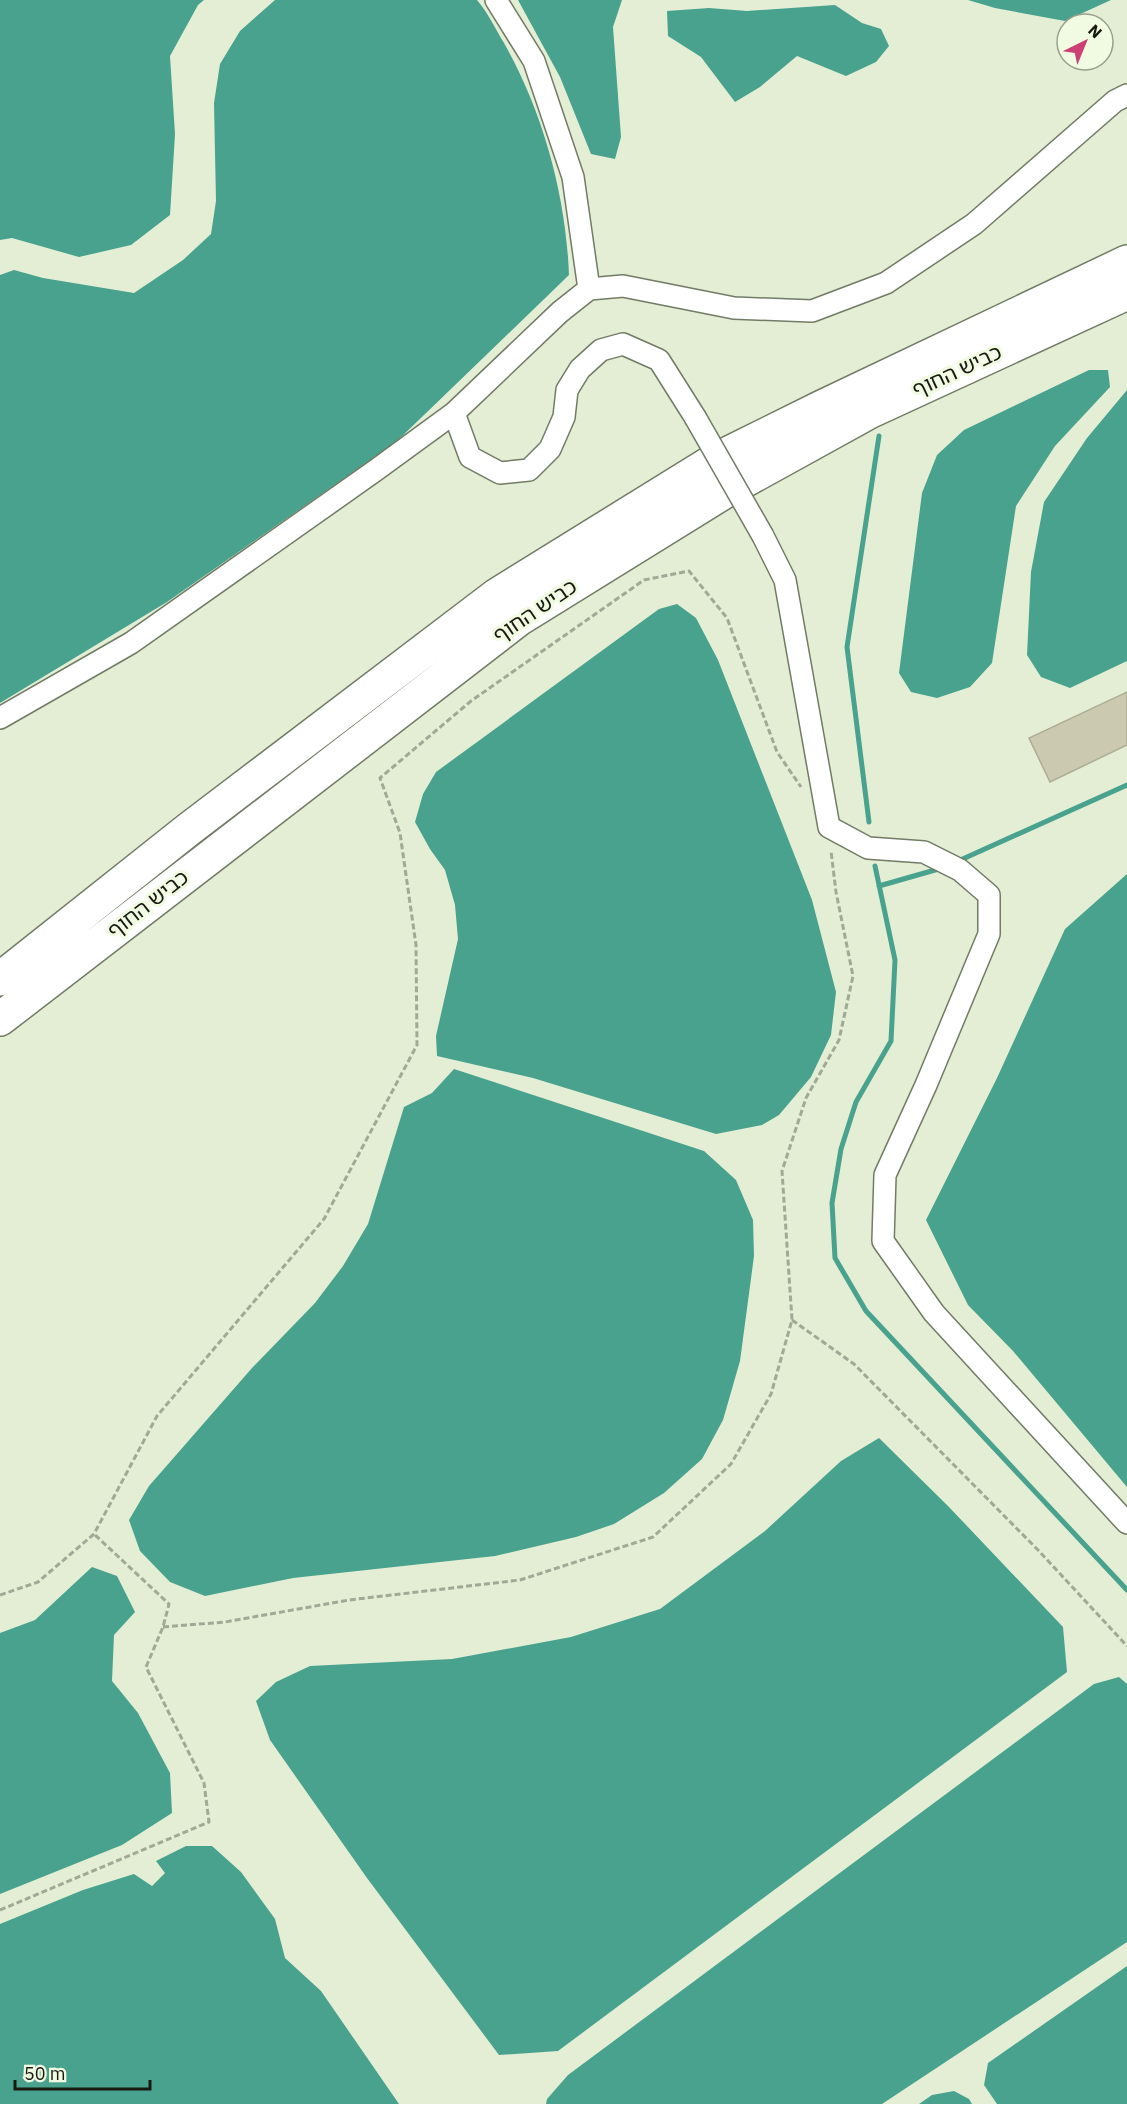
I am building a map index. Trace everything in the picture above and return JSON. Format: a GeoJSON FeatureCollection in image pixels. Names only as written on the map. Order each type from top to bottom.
{"type":"FeatureCollection","features":[{"type":"Feature","properties":{"kind":"highway","name":"כביש החוף"},"geometry":{"type":"LineString","coordinates":[[0,979],[198,822],[497,595],[715,460],[1127,262]]}},
{"type":"Feature","properties":{"kind":"highway","name":"כביש החוף"},"geometry":{"type":"LineString","coordinates":[[0,1019],[519,619],[724,492],[869,412],[1127,293]]}},
{"type":"Feature","properties":{"kind":"street"},"geometry":{"type":"LineString","coordinates":[[496,0],[534,61],[573,177],[588,289]]}},
{"type":"Feature","properties":{"kind":"street"},"geometry":{"type":"LineString","coordinates":[[0,718],[131,643],[376,470],[454,413],[560,312],[588,289],[623,286],[734,308],[812,311],[886,283],[974,224],[1115,101],[1127,95]]}},
{"type":"Feature","properties":{"kind":"street"},"geometry":{"type":"LineString","coordinates":[[454,413],[470,457],[500,473],[529,470],[550,450],[564,417],[567,390],[580,369],[601,350],[623,344],[659,360],[695,417],[763,536],[785,580],[829,827],[868,848],[924,852],[960,870],[989,895],[990,934],[885,1175],[883,1241],[934,1313],[1127,1523]]}},
{"type":"Feature","properties":{"kind":"path"},"geometry":{"type":"LineString","coordinates":[[0,1595],[38,1582],[94,1534],[157,1416],[324,1219],[417,1045],[416,945],[400,833],[380,777],[471,701],[644,580],[689,571],[727,618],[777,752],[803,790]]}},
{"type":"Feature","properties":{"kind":"path"},"geometry":{"type":"LineString","coordinates":[[163,1627],[225,1622],[349,1600],[520,1580],[653,1537],[731,1464],[771,1394],[792,1320],[782,1171],[806,1098],[839,1040],[853,976],[836,892],[829,827]]}},
{"type":"Feature","properties":{"kind":"path"},"geometry":{"type":"LineString","coordinates":[[792,1320],[854,1364],[1038,1550],[1127,1646]]}},
{"type":"Feature","properties":{"kind":"path"},"geometry":{"type":"LineString","coordinates":[[0,1910],[209,1822],[204,1783],[146,1667],[163,1627],[169,1604],[94,1534]]}},
{"type":"Feature","properties":{"kind":"water"},"geometry":{"type":"Polygon","coordinates":[[[0,0],[204,0],[198,5],[170,56],[175,134],[170,215],[131,245],[79,257],[12,238],[0,240],[0,0]]]}},
{"type":"Feature","properties":{"kind":"water"},"geometry":{"type":"Polygon","coordinates":[[[275,0],[477,0],[518,69],[541,126],[563,215],[569,275],[396,442],[167,602],[0,703],[0,275],[14,270],[43,278],[134,293],[183,260],[211,234],[216,201],[214,103],[220,64],[240,31],[275,0]]]}},
{"type":"Feature","properties":{"kind":"water"},"geometry":{"type":"Polygon","coordinates":[[[518,0],[622,0],[613,27],[621,137],[615,159],[591,154],[560,77],[518,0]]]}},
{"type":"Feature","properties":{"kind":"water"},"geometry":{"type":"Polygon","coordinates":[[[968,0],[1111,0],[1085,12],[1055,12],[1055,19],[995,8],[968,0]]]}},
{"type":"Feature","properties":{"kind":"water"},"geometry":{"type":"Polygon","coordinates":[[[835,5],[862,23],[881,29],[889,46],[876,62],[846,76],[797,56],[760,87],[735,102],[701,57],[668,36],[667,11],[709,8],[747,11],[835,5]]]}},
{"type":"Feature","properties":{"kind":"water"},"geometry":{"type":"Polygon","coordinates":[[[1089,370],[1108,370],[1110,387],[1055,446],[1016,506],[992,663],[970,687],[937,698],[911,692],[899,673],[922,493],[937,455],[964,430],[1089,370]]]}},
{"type":"Feature","properties":{"kind":"water"},"geometry":{"type":"Polygon","coordinates":[[[1127,390],[1127,661],[1070,688],[1041,677],[1027,655],[1031,572],[1044,502],[1087,438],[1127,390]]]}},
{"type":"Feature","properties":{"kind":"water"},"geometry":{"type":"Polygon","coordinates":[[[677,604],[696,618],[718,660],[812,900],[836,992],[831,1035],[811,1077],[779,1115],[762,1125],[716,1134],[533,1078],[437,1056],[436,1036],[458,939],[455,905],[445,870],[415,822],[423,794],[436,772],[659,609],[677,604]]]}},
{"type":"Feature","properties":{"kind":"water"},"geometry":{"type":"Polygon","coordinates":[[[1127,874],[1127,1487],[1013,1351],[968,1305],[926,1220],[997,1078],[1065,929],[1127,874]]]}},
{"type":"Feature","properties":{"kind":"water"},"geometry":{"type":"Polygon","coordinates":[[[454,1069],[704,1151],[736,1180],[753,1220],[754,1256],[740,1361],[723,1420],[702,1459],[664,1493],[614,1524],[576,1537],[495,1556],[293,1578],[205,1596],[170,1582],[140,1551],[129,1520],[149,1486],[252,1368],[315,1303],[343,1266],[368,1224],[404,1107],[432,1093],[454,1069]]]}},
{"type":"Feature","properties":{"kind":"water"},"geometry":{"type":"Polygon","coordinates":[[[879,1438],[948,1506],[1063,1627],[1067,1672],[558,2051],[499,2055],[367,1878],[270,1740],[256,1701],[276,1682],[310,1666],[452,1659],[571,1637],[660,1609],[765,1531],[841,1461],[879,1438]]]}},
{"type":"Feature","properties":{"kind":"water"},"geometry":{"type":"Polygon","coordinates":[[[92,1567],[117,1576],[135,1612],[114,1635],[112,1681],[138,1713],[170,1773],[172,1813],[122,1845],[0,1894],[0,1633],[35,1620],[92,1567]]]}},
{"type":"Feature","properties":{"kind":"water"},"geometry":{"type":"Polygon","coordinates":[[[1119,1677],[1127,1684],[1127,1942],[882,2104],[546,2104],[547,2099],[568,2075],[1094,1684],[1119,1677]]]}},
{"type":"Feature","properties":{"kind":"water"},"geometry":{"type":"Polygon","coordinates":[[[186,1846],[212,1846],[241,1872],[275,1919],[285,1958],[321,1991],[399,2104],[0,2104],[0,1924],[83,1890],[134,1874],[152,1886],[165,1873],[156,1861],[186,1846]]]}},
{"type":"Feature","properties":{"kind":"water"},"geometry":{"type":"Polygon","coordinates":[[[1127,1966],[1127,2104],[997,2104],[984,2085],[988,2063],[1127,1966]]]}},
{"type":"Feature","properties":{"kind":"water"},"geometry":{"type":"Polygon","coordinates":[[[954,2091],[969,2099],[972,2104],[919,2104],[932,2095],[954,2091]]]}},
{"type":"Feature","properties":{"kind":"building"},"geometry":{"type":"Polygon","coordinates":[[[1127,692],[1127,745],[1050,782],[1029,738],[1127,692]]]}},
{"type":"Feature","properties":{"kind":"waterway"},"geometry":{"type":"LineString","coordinates":[[869,822],[847,647],[879,436]]}},
{"type":"Feature","properties":{"kind":"waterway"},"geometry":{"type":"LineString","coordinates":[[956,862],[1127,785]]}},
{"type":"Feature","properties":{"kind":"waterway"},"geometry":{"type":"LineString","coordinates":[[875,866],[895,960],[891,1041],[856,1102],[841,1149],[832,1203],[835,1258],[866,1311],[1127,1590]]}},
{"type":"Feature","properties":{"kind":"waterway"},"geometry":{"type":"LineString","coordinates":[[879,886],[942,868]]}}]}
